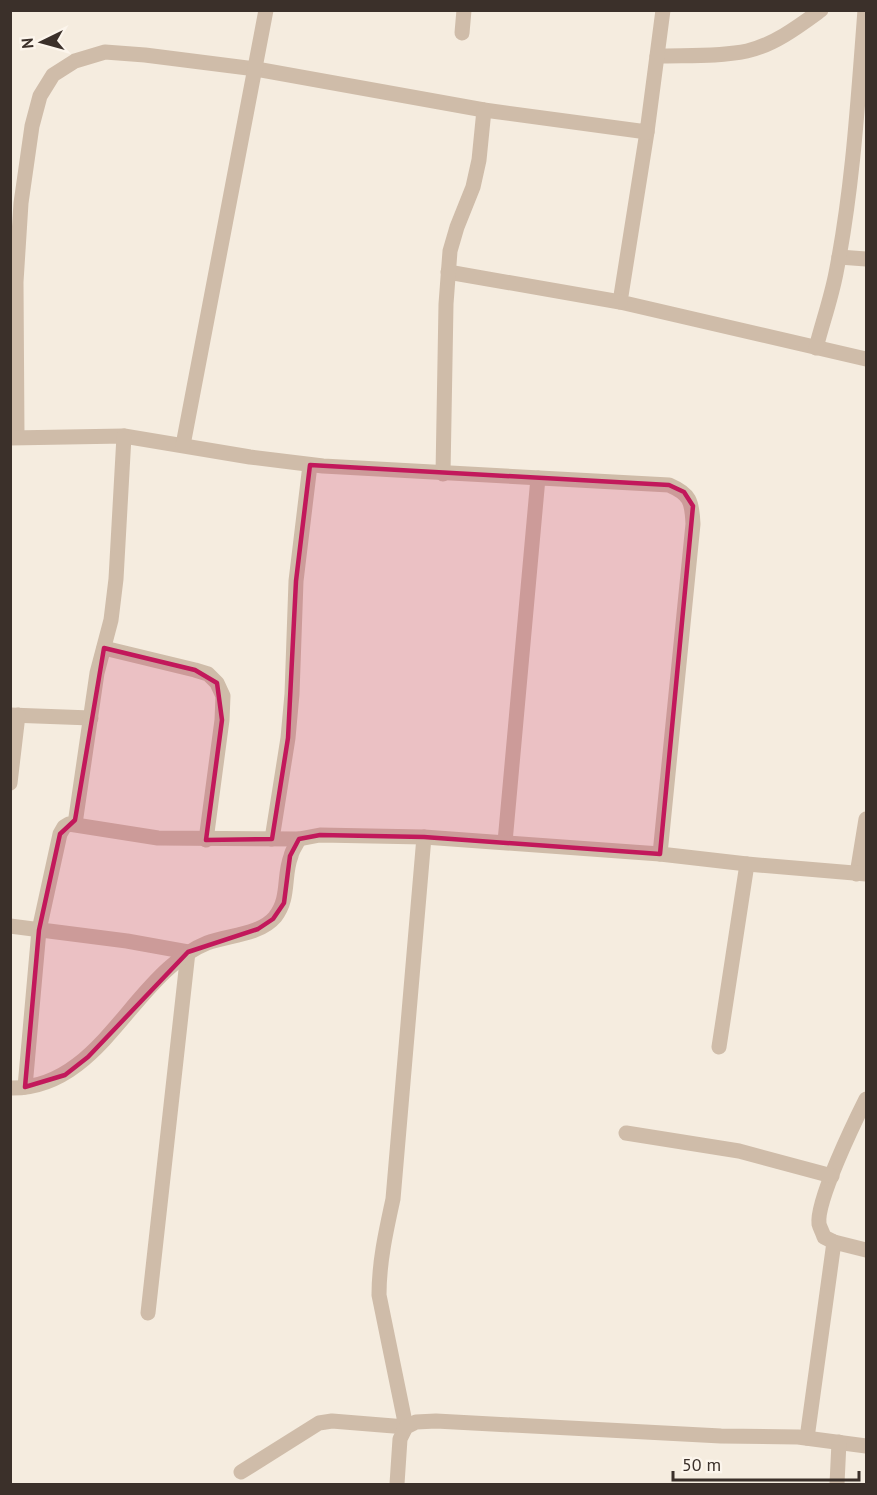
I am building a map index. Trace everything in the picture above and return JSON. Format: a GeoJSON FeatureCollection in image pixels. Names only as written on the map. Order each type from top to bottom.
{"type":"FeatureCollection","features":[{"type":"Feature","properties":{"kind":"street"},"geometry":{"type":"LineString","coordinates":[[183,445],[266,10]]}},
{"type":"Feature","properties":{"kind":"street"},"geometry":{"type":"LineString","coordinates":[[462,33],[464,10]]}},
{"type":"Feature","properties":{"kind":"street"},"geometry":{"type":"LineString","coordinates":[[620,302],[647,132],[663,10]]}},
{"type":"Feature","properties":{"kind":"street"},"geometry":{"type":"LineString","coordinates":[[657,56],[748,51],[785,35],[821,10]]}},
{"type":"Feature","properties":{"kind":"street"},"geometry":{"type":"LineString","coordinates":[[816,348],[839,257],[855,150],[865,15]]}},
{"type":"Feature","properties":{"kind":"street"},"geometry":{"type":"LineString","coordinates":[[647,132],[484,110],[256,69],[145,55],[105,52],[75,61],[52,75],[40,96],[32,126],[21,203],[16,282],[14,438],[124,436],[310,465],[669,485],[684,492],[693,506],[693,524],[660,854]]}},
{"type":"Feature","properties":{"kind":"street"},"geometry":{"type":"LineString","coordinates":[[443,474],[448,272],[452,243],[473,187],[479,160],[484,110]]}},
{"type":"Feature","properties":{"kind":"street"},"geometry":{"type":"LineString","coordinates":[[839,257],[867,259]]}},
{"type":"Feature","properties":{"kind":"street"},"geometry":{"type":"LineString","coordinates":[[448,272],[620,302],[867,359]]}},
{"type":"Feature","properties":{"kind":"street"},"geometry":{"type":"LineString","coordinates":[[75,824],[97,673],[111,621],[116,579],[124,436]]}},
{"type":"Feature","properties":{"kind":"street"},"geometry":{"type":"LineString","coordinates":[[272,839],[288,738],[296,581],[310,465]]}},
{"type":"Feature","properties":{"kind":"street"},"geometry":{"type":"LineString","coordinates":[[505,842],[538,478]]}},
{"type":"Feature","properties":{"kind":"street"},"geometry":{"type":"LineString","coordinates":[[104,648],[208,674],[217,683],[223,696],[222,720],[206,840]]}},
{"type":"Feature","properties":{"kind":"street"},"geometry":{"type":"LineString","coordinates":[[10,783],[14,715],[91,718]]}},
{"type":"Feature","properties":{"kind":"street"},"geometry":{"type":"LineString","coordinates":[[299,839],[290,856],[284,903],[273,919],[258,929],[209,943],[189,952],[167,970],[88,1057],[64,1075],[39,1086],[18,1088],[39,930],[60,834],[69,824],[158,838],[206,840],[299,839],[320,835],[424,837],[505,842],[660,854],[862,874],[867,819]]}},
{"type":"Feature","properties":{"kind":"street"},"geometry":{"type":"LineString","coordinates":[[397,1485],[400,1439],[406,1426],[379,1295],[379,1275],[393,1199],[424,837]]}},
{"type":"Feature","properties":{"kind":"street"},"geometry":{"type":"LineString","coordinates":[[719,1047],[747,864]]}},
{"type":"Feature","properties":{"kind":"street"},"geometry":{"type":"LineString","coordinates":[[10,926],[128,941],[189,952]]}},
{"type":"Feature","properties":{"kind":"street"},"geometry":{"type":"LineString","coordinates":[[148,1313],[189,952]]}},
{"type":"Feature","properties":{"kind":"street"},"geometry":{"type":"LineString","coordinates":[[867,1099],[842,1148],[821,1207],[819,1223],[824,1237],[834,1242],[867,1250]]}},
{"type":"Feature","properties":{"kind":"street"},"geometry":{"type":"LineString","coordinates":[[626,1132],[739,1151],[832,1176]]}},
{"type":"Feature","properties":{"kind":"street"},"geometry":{"type":"LineString","coordinates":[[807,1438],[834,1242]]}},
{"type":"Feature","properties":{"kind":"street"},"geometry":{"type":"LineString","coordinates":[[241,1472],[319,1424],[332,1421],[406,1426],[416,1422],[436,1421],[721,1436],[807,1438],[867,1446]]}},
{"type":"Feature","properties":{"kind":"street"},"geometry":{"type":"LineString","coordinates":[[837,1485],[839,1442]]}},
{"type":"Feature","properties":{"kind":"highlighted area"},"geometry":{"type":"Polygon","coordinates":[[[310,465],[669,485],[684,492],[693,506],[660,854],[424,837],[320,835],[299,839],[290,856],[284,903],[273,919],[258,929],[188,952],[88,1057],[65,1075],[25,1087],[39,930],[60,834],[75,820],[104,648],[195,670],[217,683],[222,720],[206,840],[272,839],[288,738],[296,581],[310,465]]]}}]}
